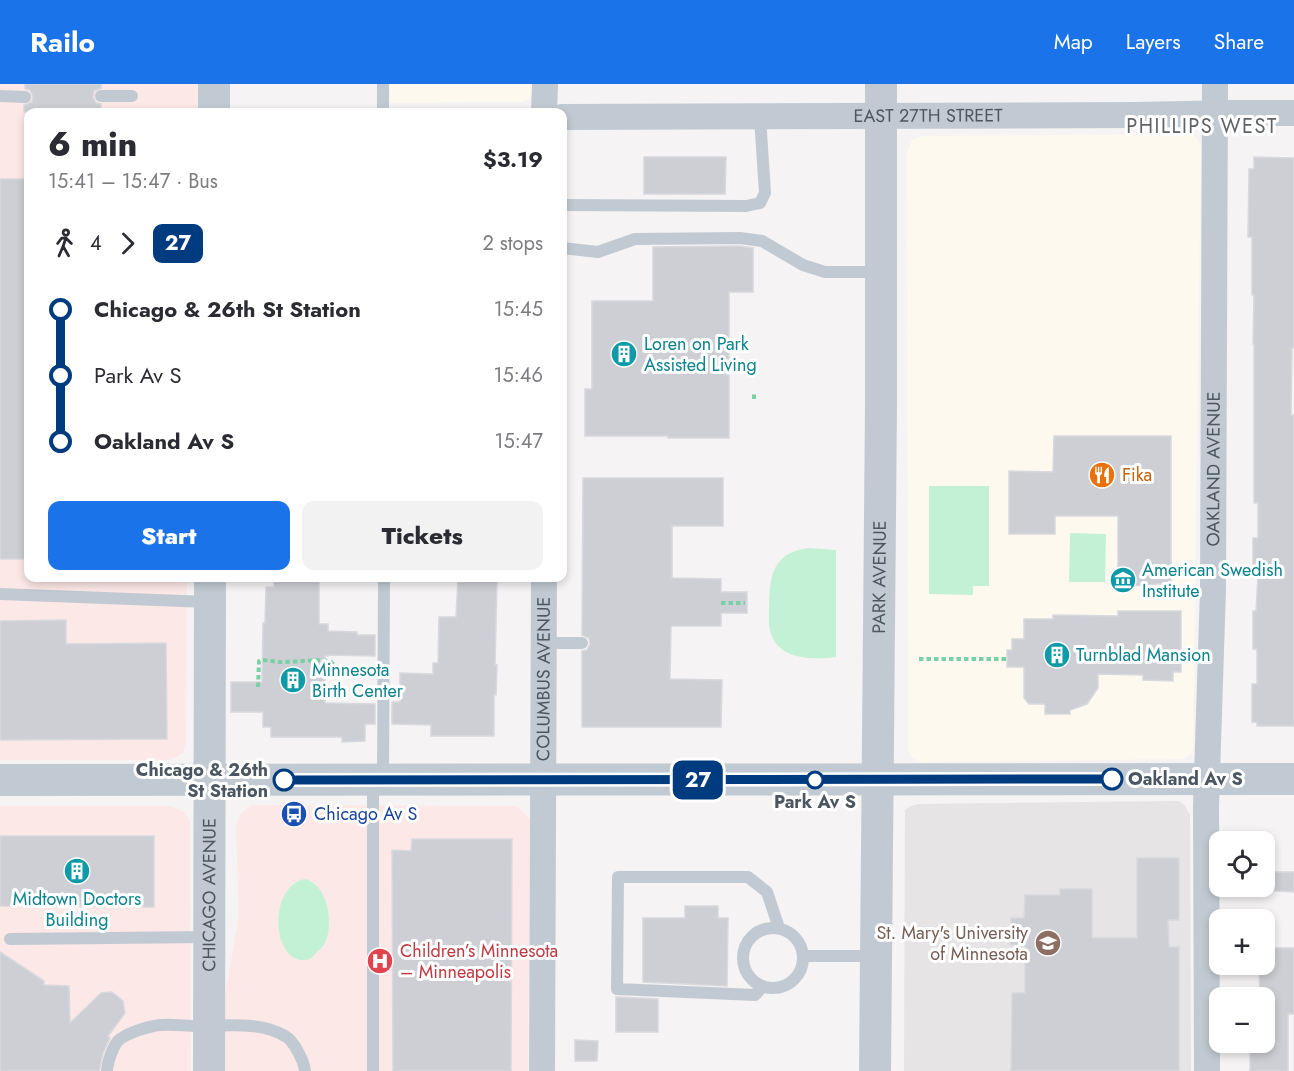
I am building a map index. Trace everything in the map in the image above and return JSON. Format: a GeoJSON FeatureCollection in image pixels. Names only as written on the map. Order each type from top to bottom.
{"type":"FeatureCollection","features":[{"type":"Feature","properties":{"kind":"street"},"geometry":{"type":"LineString","coordinates":[[214,84],[214,108]]}},
{"type":"Feature","properties":{"kind":"street"},"geometry":{"type":"LineString","coordinates":[[544,108],[545,84]]}},
{"type":"Feature","properties":{"kind":"street","name":"PARK AVENUE"},"geometry":{"type":"LineString","coordinates":[[875,1071],[882,273],[881,84]]}},
{"type":"Feature","properties":{"kind":"street","name":"OAKLAND AVENUE"},"geometry":{"type":"LineString","coordinates":[[1207,1071],[1207,779],[1213,589],[1215,84]]}},
{"type":"Feature","properties":{"kind":"street","name":"EAST 27TH STREET"},"geometry":{"type":"LineString","coordinates":[[567,117],[1294,113]]}},
{"type":"Feature","properties":{"kind":"street","name":"COLUMBUS AVENUE"},"geometry":{"type":"LineString","coordinates":[[542,1071],[544,582]]}},
{"type":"Feature","properties":{"kind":"street","name":"CHICAGO AVENUE"},"geometry":{"type":"LineString","coordinates":[[210,590],[210,1071]]}},
{"type":"Feature","properties":{"kind":"street"},"geometry":{"type":"LineString","coordinates":[[0,780],[1294,779]]}},
{"type":"Feature","properties":{"kind":"lane"},"geometry":{"type":"LineString","coordinates":[[383,84],[383,108]]}},
{"type":"Feature","properties":{"kind":"lane"},"geometry":{"type":"LineString","coordinates":[[0,96],[25,97]]}},
{"type":"Feature","properties":{"kind":"lane"},"geometry":{"type":"LineString","coordinates":[[101,96],[132,96]]}},
{"type":"Feature","properties":{"kind":"lane"},"geometry":{"type":"LineString","coordinates":[[567,205],[746,206],[760,203],[765,193],[760,117]]}},
{"type":"Feature","properties":{"kind":"lane"},"geometry":{"type":"LineString","coordinates":[[567,249],[598,252],[635,239],[740,238],[762,241],[803,266],[825,272],[882,273]]}},
{"type":"Feature","properties":{"kind":"lane"},"geometry":{"type":"LineString","coordinates":[[373,1071],[384,582]]}},
{"type":"Feature","properties":{"kind":"lane"},"geometry":{"type":"LineString","coordinates":[[0,594],[210,590]]}},
{"type":"Feature","properties":{"kind":"lane"},"geometry":{"type":"LineString","coordinates":[[544,643],[582,643]]}},
{"type":"Feature","properties":{"kind":"lane"},"geometry":{"type":"LineString","coordinates":[[763,986],[755,995],[617,989],[618,877],[748,877],[767,892],[779,928]]}},
{"type":"Feature","properties":{"kind":"lane"},"geometry":{"type":"LineString","coordinates":[[779,928],[788,931],[796,938],[804,956],[798,975],[791,982],[773,988],[754,981],[748,974],[743,954],[746,945],[760,931],[779,928]]}},
{"type":"Feature","properties":{"kind":"lane"},"geometry":{"type":"LineString","coordinates":[[10,939],[210,937]]}},
{"type":"Feature","properties":{"kind":"lane"},"geometry":{"type":"LineString","coordinates":[[804,956],[876,956]]}},
{"type":"Feature","properties":{"kind":"lane"},"geometry":{"type":"LineString","coordinates":[[107,1071],[107,1064],[118,1041],[138,1030],[161,1025],[253,1026],[275,1031],[288,1036],[299,1053],[305,1071]]}},
{"type":"Feature","properties":{"kind":"path"},"geometry":{"type":"LineString","coordinates":[[722,603],[745,603]]}},
{"type":"Feature","properties":{"kind":"path"},"geometry":{"type":"LineString","coordinates":[[919,659],[1007,659]]}},
{"type":"Feature","properties":{"kind":"path"},"geometry":{"type":"LineString","coordinates":[[258,687],[259,661],[323,660],[330,661],[335,666]]}},
{"type":"Feature","properties":{"kind":"shaded area"},"geometry":{"type":"Polygon","coordinates":[[[0,84],[198,84],[197,108],[24,108],[24,582],[187,582],[186,741],[183,753],[170,760],[0,760],[0,84]]]}},
{"type":"Feature","properties":{"kind":"shaded area"},"geometry":{"type":"Polygon","coordinates":[[[390,84],[532,84],[532,95],[521,102],[390,103],[390,84]]]}},
{"type":"Feature","properties":{"kind":"shaded area"},"geometry":{"type":"Polygon","coordinates":[[[1190,134],[1197,138],[1201,147],[1193,749],[1191,754],[1184,759],[920,762],[908,751],[907,153],[912,140],[923,136],[1190,134]]]}},
{"type":"Feature","properties":{"kind":"shaded area","name":"St. Mary's University of Minnesota"},"geometry":{"type":"Polygon","coordinates":[[[1179,801],[1190,815],[1191,1071],[904,1071],[905,810],[918,804],[1179,801]]]}},
{"type":"Feature","properties":{"kind":"shaded area","name":"Children’s Minnesota – Minneapolis"},"geometry":{"type":"Polygon","coordinates":[[[251,805],[516,806],[530,819],[528,1071],[224,1071],[223,1006],[239,915],[236,827],[239,816],[251,805]]]}},
{"type":"Feature","properties":{"kind":"shaded area"},"geometry":{"type":"Polygon","coordinates":[[[0,806],[171,806],[184,812],[190,821],[191,1071],[0,1071],[0,806]]]}},
{"type":"Feature","properties":{"kind":"green space"},"geometry":{"type":"Polygon","coordinates":[[[929,486],[989,486],[989,586],[973,586],[973,595],[929,594],[929,486]]]}},
{"type":"Feature","properties":{"kind":"green space"},"geometry":{"type":"Polygon","coordinates":[[[1070,533],[1106,534],[1105,582],[1069,582],[1070,533]]]}},
{"type":"Feature","properties":{"kind":"green space"},"geometry":{"type":"Polygon","coordinates":[[[808,548],[836,550],[836,657],[808,658],[789,653],[775,643],[770,631],[769,595],[775,568],[787,555],[808,548]]]}},
{"type":"Feature","properties":{"kind":"green space"},"geometry":{"type":"Polygon","coordinates":[[[305,879],[313,883],[324,897],[329,925],[324,944],[312,957],[305,960],[294,957],[285,949],[278,923],[285,895],[293,885],[305,879]]]}},
{"type":"Feature","properties":{"kind":"building"},"geometry":{"type":"Polygon","coordinates":[[[25,84],[101,84],[101,88],[94,91],[93,97],[96,103],[101,104],[101,108],[24,108],[24,105],[32,102],[33,97],[30,90],[25,89],[25,84]]]}},
{"type":"Feature","properties":{"kind":"building"},"geometry":{"type":"Polygon","coordinates":[[[644,157],[726,157],[725,194],[644,194],[644,157]]]}},
{"type":"Feature","properties":{"kind":"building"},"geometry":{"type":"Polygon","coordinates":[[[1254,157],[1294,158],[1294,348],[1292,348],[1291,415],[1294,415],[1294,726],[1257,726],[1257,722],[1252,722],[1252,684],[1257,684],[1257,649],[1253,649],[1253,611],[1256,611],[1258,576],[1253,577],[1253,538],[1258,538],[1258,503],[1254,503],[1252,237],[1248,237],[1249,169],[1254,169],[1254,157]]]}},
{"type":"Feature","properties":{"kind":"building"},"geometry":{"type":"Polygon","coordinates":[[[0,179],[24,179],[24,559],[0,559],[0,179]]]}},
{"type":"Feature","properties":{"kind":"building","name":"Loren on Park Assisted Living"},"geometry":{"type":"Polygon","coordinates":[[[739,246],[753,248],[753,292],[729,292],[729,438],[585,436],[585,389],[592,389],[592,301],[653,301],[653,247],[739,246]]]}},
{"type":"Feature","properties":{"kind":"building"},"geometry":{"type":"Polygon","coordinates":[[[1054,436],[1171,436],[1171,583],[1118,587],[1118,516],[1055,516],[1055,534],[1009,534],[1009,471],[1053,472],[1054,436]]]}},
{"type":"Feature","properties":{"kind":"building"},"geometry":{"type":"Polygon","coordinates":[[[583,478],[723,478],[723,526],[672,526],[672,578],[721,579],[721,592],[747,592],[747,613],[721,613],[721,626],[671,626],[670,679],[722,680],[721,727],[582,727],[582,651],[587,650],[590,644],[589,638],[582,635],[583,478]]]}},
{"type":"Feature","properties":{"kind":"building"},"geometry":{"type":"Polygon","coordinates":[[[274,582],[319,582],[319,624],[328,624],[328,631],[375,635],[375,656],[325,656],[325,703],[375,704],[375,724],[365,724],[365,741],[342,742],[342,737],[271,737],[271,727],[263,727],[263,712],[231,712],[231,682],[262,682],[266,587],[274,587],[274,582]]]}},
{"type":"Feature","properties":{"kind":"building"},"geometry":{"type":"Polygon","coordinates":[[[458,582],[497,582],[494,736],[431,736],[431,725],[392,724],[392,702],[400,702],[400,673],[433,674],[433,663],[438,663],[439,617],[456,617],[458,582]]]}},
{"type":"Feature","properties":{"kind":"building","name":"Turnblad Mansion"},"geometry":{"type":"Polygon","coordinates":[[[1118,611],[1181,611],[1181,672],[1173,672],[1173,681],[1143,680],[1143,675],[1098,674],[1098,688],[1087,704],[1070,710],[1070,714],[1045,714],[1045,704],[1029,704],[1024,698],[1024,667],[1007,667],[1007,650],[1012,650],[1012,639],[1024,639],[1024,619],[1053,619],[1053,615],[1118,616],[1118,611]]]}},
{"type":"Feature","properties":{"kind":"building"},"geometry":{"type":"Polygon","coordinates":[[[66,620],[66,644],[166,643],[167,739],[0,740],[0,621],[66,620]]]}},
{"type":"Feature","properties":{"kind":"building","name":"Midtown Doctors Building"},"geometry":{"type":"Polygon","coordinates":[[[0,836],[154,836],[154,907],[0,906],[0,836]]]}},
{"type":"Feature","properties":{"kind":"building"},"geometry":{"type":"Polygon","coordinates":[[[412,839],[512,839],[511,1071],[393,1071],[392,850],[411,851],[412,839]]]}},
{"type":"Feature","properties":{"kind":"building"},"geometry":{"type":"Polygon","coordinates":[[[1137,858],[1179,858],[1179,920],[1168,920],[1169,947],[1179,947],[1179,1071],[1011,1071],[1012,993],[1025,993],[1025,945],[1010,945],[1011,918],[1024,918],[1025,895],[1060,895],[1060,889],[1092,889],[1092,938],[1137,938],[1137,858]]]}},
{"type":"Feature","properties":{"kind":"building"},"geometry":{"type":"Polygon","coordinates":[[[1275,872],[1294,872],[1294,892],[1275,891],[1275,872]]]}},
{"type":"Feature","properties":{"kind":"building"},"geometry":{"type":"Polygon","coordinates":[[[685,906],[718,906],[718,918],[728,918],[727,986],[643,982],[643,918],[685,918],[685,906]]]}},
{"type":"Feature","properties":{"kind":"building"},"geometry":{"type":"Polygon","coordinates":[[[1275,948],[1294,948],[1294,1014],[1288,1014],[1288,1071],[1250,1071],[1250,1053],[1275,1053],[1275,987],[1260,987],[1259,975],[1275,975],[1275,948]]]}},
{"type":"Feature","properties":{"kind":"building"},"geometry":{"type":"Polygon","coordinates":[[[0,952],[44,981],[44,985],[69,986],[70,1023],[101,993],[112,992],[123,1001],[125,1013],[108,1036],[110,1038],[103,1053],[99,1071],[0,1071],[0,952]]]}},
{"type":"Feature","properties":{"kind":"building"},"geometry":{"type":"Polygon","coordinates":[[[616,997],[658,999],[658,1032],[616,1032],[616,997]]]}},
{"type":"Feature","properties":{"kind":"building"},"geometry":{"type":"Polygon","coordinates":[[[575,1040],[598,1041],[597,1061],[575,1061],[575,1040]]]}},
{"type":"Feature","properties":{"kind":"bus line","name":"27"},"geometry":{"type":"LineString","coordinates":[[284,780],[1112,779]]}},
{"type":"Feature","properties":{"kind":"place","name":"Loren on Park Assisted Living"},"geometry":{"type":"Point","coordinates":[624,354]}},
{"type":"Feature","properties":{"kind":"place","name":"Fika"},"geometry":{"type":"Point","coordinates":[1102,475]}},
{"type":"Feature","properties":{"kind":"place","name":"American Swedish Institute"},"geometry":{"type":"Point","coordinates":[1123,580]}},
{"type":"Feature","properties":{"kind":"place","name":"Turnblad Mansion"},"geometry":{"type":"Point","coordinates":[1057,655]}},
{"type":"Feature","properties":{"kind":"place","name":"Minnesota Birth Center"},"geometry":{"type":"Point","coordinates":[293,680]}},
{"type":"Feature","properties":{"kind":"place","name":"Oakland Av S"},"geometry":{"type":"Point","coordinates":[1112,779]}},
{"type":"Feature","properties":{"kind":"place","name":"Chicago & 26th St Station"},"geometry":{"type":"Point","coordinates":[284,780]}},
{"type":"Feature","properties":{"kind":"place","name":"Park Av S"},"geometry":{"type":"Point","coordinates":[815,780]}},
{"type":"Feature","properties":{"kind":"place","name":"Chicago Av S"},"geometry":{"type":"Point","coordinates":[294,814]}},
{"type":"Feature","properties":{"kind":"place","name":"Midtown Doctors Building"},"geometry":{"type":"Point","coordinates":[77,871]}},
{"type":"Feature","properties":{"kind":"place","name":"St. Mary's University of Minnesota"},"geometry":{"type":"Point","coordinates":[1048,943]}},
{"type":"Feature","properties":{"kind":"place","name":"Children’s Minnesota – Minneapolis"},"geometry":{"type":"Point","coordinates":[380,961]}},
{"type":"Feature","properties":{"kind":"district","name":"PHILLIPS WEST"},"geometry":{"type":"Point","coordinates":[1202,126]}}]}
